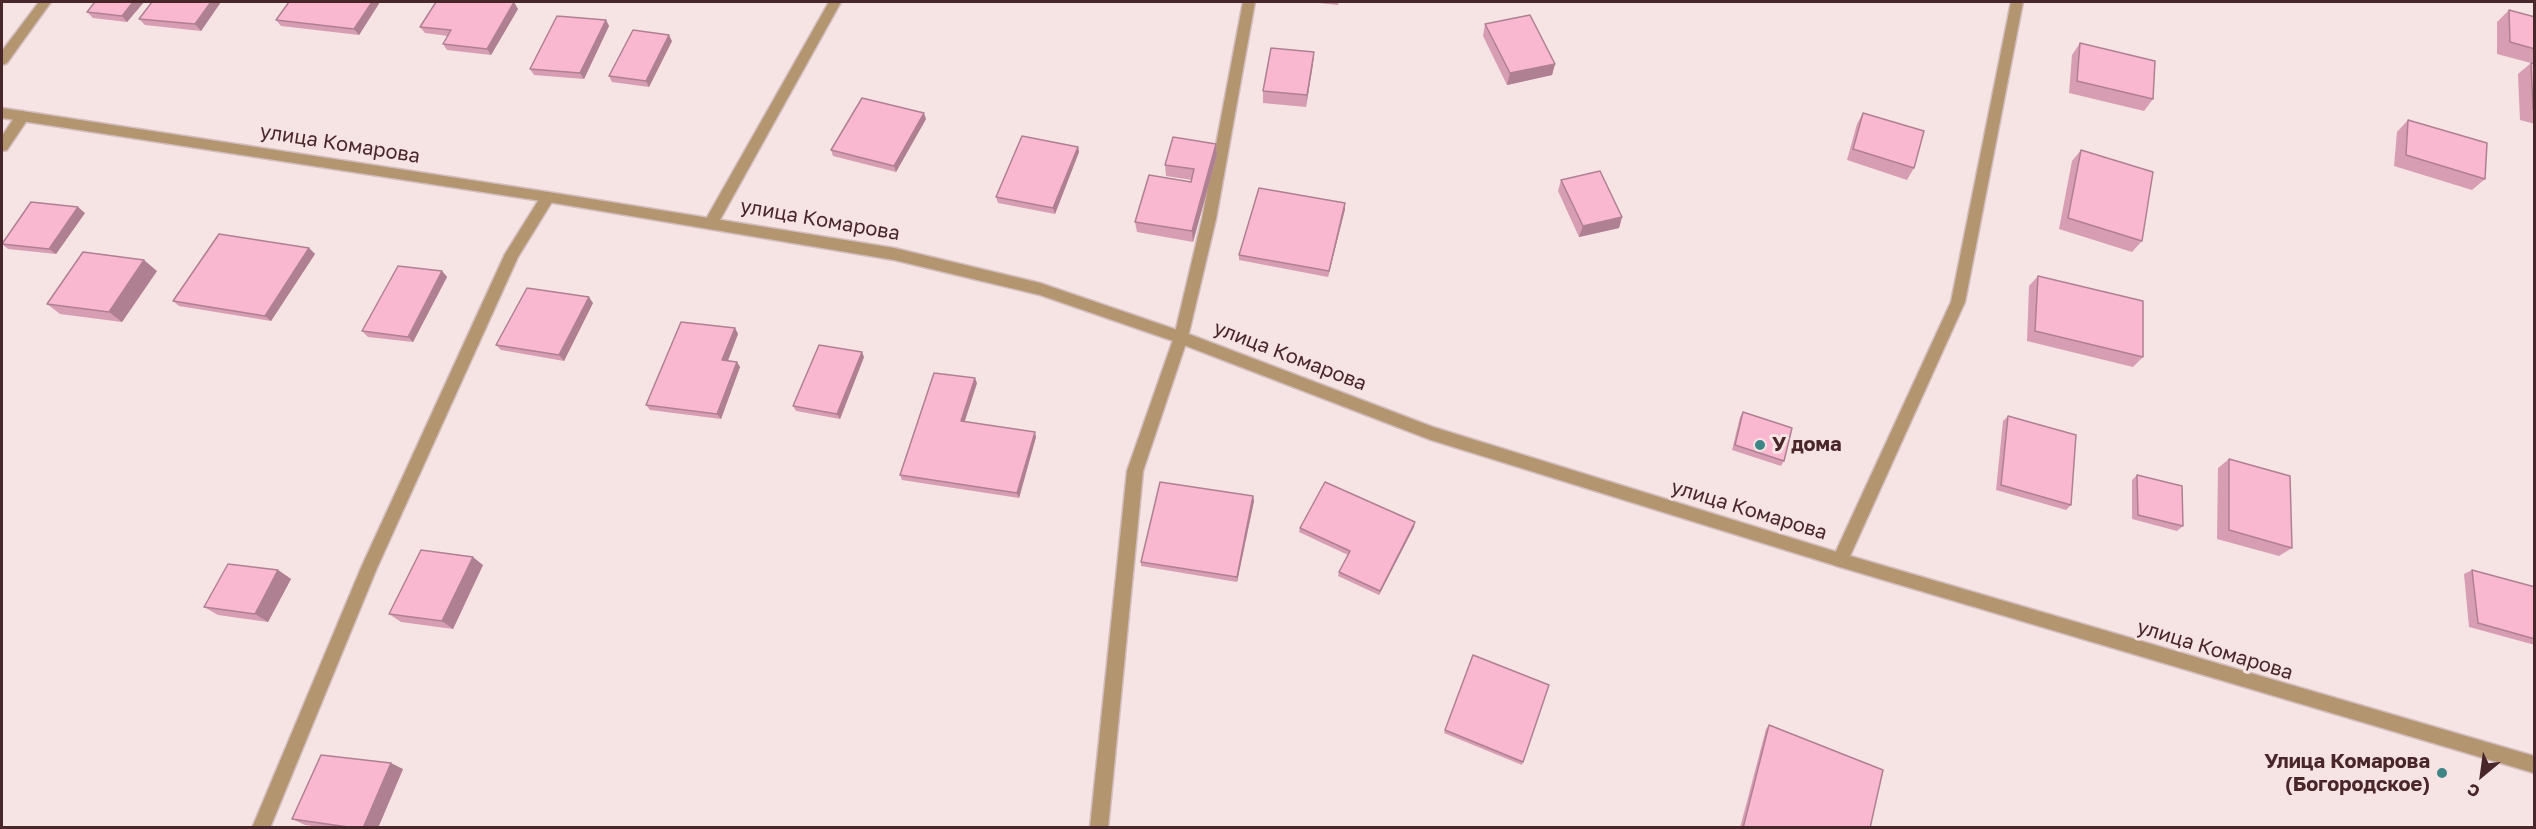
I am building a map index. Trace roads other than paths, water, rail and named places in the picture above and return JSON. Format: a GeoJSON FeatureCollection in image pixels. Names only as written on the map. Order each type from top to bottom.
{"type":"FeatureCollection","features":[{"type":"Feature","properties":{"kind":"street"},"geometry":{"type":"LineString","coordinates":[[2,60],[45,2]]}},
{"type":"Feature","properties":{"kind":"street"},"geometry":{"type":"LineString","coordinates":[[711,223],[835,2]]}},
{"type":"Feature","properties":{"kind":"street"},"geometry":{"type":"LineString","coordinates":[[1099,828],[1134,471],[1181,336],[1209,219],[1249,2]]}},
{"type":"Feature","properties":{"kind":"street"},"geometry":{"type":"LineString","coordinates":[[1840,560],[1958,303],[2017,2]]}},
{"type":"Feature","properties":{"kind":"street","name":"улица Комарова"},"geometry":{"type":"LineString","coordinates":[[2,113],[548,197],[894,254],[1040,290],[1181,336],[1431,433],[1840,560],[2535,765]]}},
{"type":"Feature","properties":{"kind":"street"},"geometry":{"type":"LineString","coordinates":[[2,146],[23,116]]}},
{"type":"Feature","properties":{"kind":"street"},"geometry":{"type":"LineString","coordinates":[[261,828],[369,568],[507,265],[548,197]]}},
{"type":"Feature","properties":{"kind":"place","name":"У дома"},"geometry":{"type":"Point","coordinates":[1760,445]}},
{"type":"Feature","properties":{"kind":"place","name":"Улица Комарова (Богородское)"},"geometry":{"type":"Point","coordinates":[2442,773]}}]}
